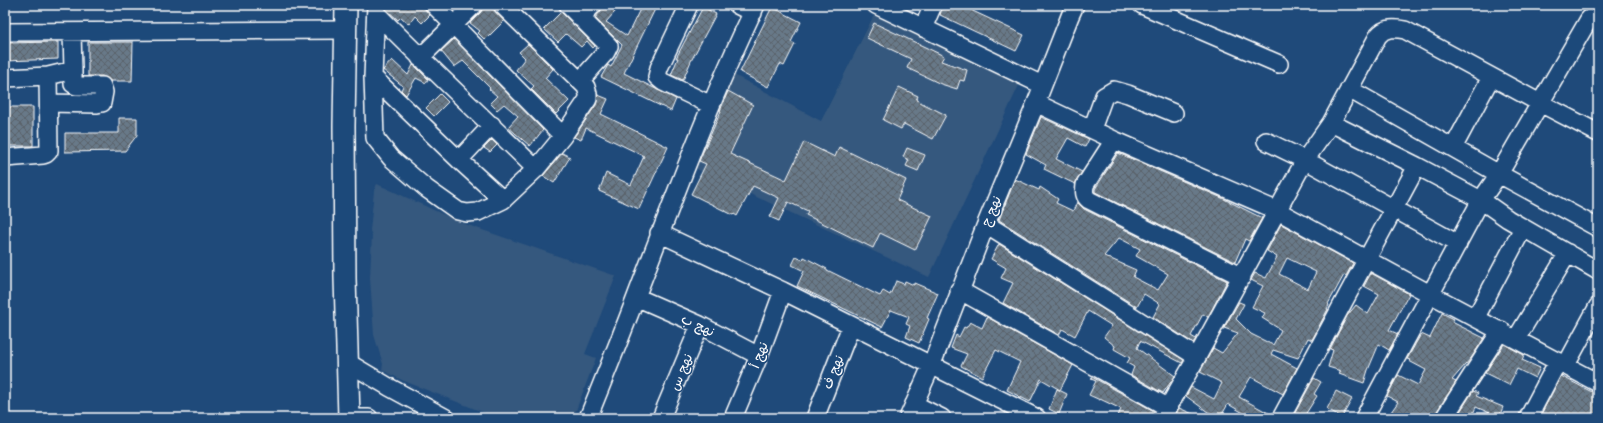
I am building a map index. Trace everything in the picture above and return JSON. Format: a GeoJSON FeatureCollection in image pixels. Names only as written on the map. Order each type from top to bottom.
{"type":"FeatureCollection","features":[{"type":"Feature","properties":{"kind":"main road"},"geometry":{"type":"LineString","coordinates":[[346,5],[344,133],[347,362],[350,418]]}},
{"type":"Feature","properties":{"kind":"street"},"geometry":{"type":"LineString","coordinates":[[434,5],[563,136]]}},
{"type":"Feature","properties":{"kind":"street"},"geometry":{"type":"LineString","coordinates":[[420,58],[474,5]]}},
{"type":"Feature","properties":{"kind":"street"},"geometry":{"type":"LineString","coordinates":[[376,9],[373,77],[376,138],[391,158],[427,189],[458,211],[467,213],[478,212],[503,200],[536,169],[563,136],[588,99],[586,88],[580,81],[502,5]]}},
{"type":"Feature","properties":{"kind":"street"},"geometry":{"type":"LineString","coordinates":[[568,5],[609,46],[606,52],[580,81]]}},
{"type":"Feature","properties":{"kind":"street"},"geometry":{"type":"LineString","coordinates":[[580,18],[593,5]]}},
{"type":"Feature","properties":{"kind":"street"},"geometry":{"type":"LineString","coordinates":[[689,5],[659,68],[657,77],[663,82],[711,105]]}},
{"type":"Feature","properties":{"kind":"street"},"geometry":{"type":"LineString","coordinates":[[588,418],[636,297],[659,233],[711,105],[754,9],[737,5]]}},
{"type":"Feature","properties":{"kind":"street"},"geometry":{"type":"LineString","coordinates":[[876,5],[1042,85]]}},
{"type":"Feature","properties":{"kind":"street"},"geometry":{"type":"LineString","coordinates":[[923,28],[933,5]]}},
{"type":"Feature","properties":{"kind":"street","name":"نهج ج"},"geometry":{"type":"LineString","coordinates":[[911,411],[932,364],[959,290],[1075,5]]}},
{"type":"Feature","properties":{"kind":"street"},"geometry":{"type":"LineString","coordinates":[[1142,5],[1279,64]]}},
{"type":"Feature","properties":{"kind":"street"},"geometry":{"type":"LineString","coordinates":[[376,9],[420,58],[492,125],[536,169]]}},
{"type":"Feature","properties":{"kind":"street"},"geometry":{"type":"LineString","coordinates":[[1364,418],[1481,200],[1499,174],[1589,19]]}},
{"type":"Feature","properties":{"kind":"street"},"geometry":{"type":"LineString","coordinates":[[959,290],[1164,413],[1242,277],[1305,160],[1331,123],[1381,32],[1389,29],[1405,30],[1598,133]]}},
{"type":"Feature","properties":{"kind":"street"},"geometry":{"type":"LineString","coordinates":[[5,32],[346,30]]}},
{"type":"Feature","properties":{"kind":"street"},"geometry":{"type":"LineString","coordinates":[[49,103],[102,103],[104,92],[102,86],[76,86],[73,84],[72,32]]}},
{"type":"Feature","properties":{"kind":"street"},"geometry":{"type":"LineString","coordinates":[[5,78],[48,76],[73,70]]}},
{"type":"Feature","properties":{"kind":"street"},"geometry":{"type":"LineString","coordinates":[[5,158],[43,155],[49,151],[48,76]]}},
{"type":"Feature","properties":{"kind":"street"},"geometry":{"type":"LineString","coordinates":[[373,77],[503,200]]}},
{"type":"Feature","properties":{"kind":"street"},"geometry":{"type":"LineString","coordinates":[[1453,148],[1491,77]]}},
{"type":"Feature","properties":{"kind":"street"},"geometry":{"type":"LineString","coordinates":[[1349,89],[1598,228]]}},
{"type":"Feature","properties":{"kind":"street"},"geometry":{"type":"LineString","coordinates":[[1092,129],[1104,96],[1114,90],[1128,94],[1174,113]]}},
{"type":"Feature","properties":{"kind":"street"},"geometry":{"type":"LineString","coordinates":[[1036,104],[1114,140],[1278,211],[1598,383]]}},
{"type":"Feature","properties":{"kind":"street"},"geometry":{"type":"LineString","coordinates":[[1331,123],[1481,200],[1508,219],[1598,271]]}},
{"type":"Feature","properties":{"kind":"street"},"geometry":{"type":"LineString","coordinates":[[459,160],[492,125]]}},
{"type":"Feature","properties":{"kind":"street"},"geometry":{"type":"LineString","coordinates":[[1114,140],[1085,186],[1085,197],[1242,277]]}},
{"type":"Feature","properties":{"kind":"street"},"geometry":{"type":"LineString","coordinates":[[1266,141],[1305,160],[1458,244]]}},
{"type":"Feature","properties":{"kind":"street"},"geometry":{"type":"LineString","coordinates":[[1281,418],[1417,166]]}},
{"type":"Feature","properties":{"kind":"street"},"geometry":{"type":"LineString","coordinates":[[986,224],[1197,357]]}},
{"type":"Feature","properties":{"kind":"street"},"geometry":{"type":"LineString","coordinates":[[1476,317],[1523,228]]}},
{"type":"Feature","properties":{"kind":"street"},"geometry":{"type":"LineString","coordinates":[[659,233],[783,291],[932,364],[1037,418]]}},
{"type":"Feature","properties":{"kind":"street"},"geometry":{"type":"LineString","coordinates":[[1516,338],[1568,253]]}},
{"type":"Feature","properties":{"kind":"street","name":"نهج أ"},"geometry":{"type":"LineString","coordinates":[[733,418],[759,356],[783,291]]}},
{"type":"Feature","properties":{"kind":"street","name":"نهج ب"},"geometry":{"type":"LineString","coordinates":[[636,297],[700,325],[759,356]]}},
{"type":"Feature","properties":{"kind":"street"},"geometry":{"type":"LineString","coordinates":[[1528,418],[1598,306]]}},
{"type":"Feature","properties":{"kind":"street","name":"نهج س"},"geometry":{"type":"LineString","coordinates":[[661,418],[700,325]]}},
{"type":"Feature","properties":{"kind":"street","name":"نهج ف"},"geometry":{"type":"LineString","coordinates":[[815,418],[852,326]]}},
{"type":"Feature","properties":{"kind":"street"},"geometry":{"type":"LineString","coordinates":[[1444,418],[1501,330]]}},
{"type":"Feature","properties":{"kind":"street"},"geometry":{"type":"LineString","coordinates":[[347,362],[388,387],[446,418]]}},
{"type":"Feature","properties":{"kind":"street"},"geometry":{"type":"LineString","coordinates":[[911,411],[942,418]]}},
{"type":"Feature","properties":{"kind":"street"},"geometry":{"type":"LineString","coordinates":[[350,418],[369,418]]}},
{"type":"Feature","properties":{"kind":"shaded area"},"geometry":{"type":"Polygon","coordinates":[[[877,9],[1021,81],[929,277],[690,166],[734,75],[821,121],[877,9]]]}},
{"type":"Feature","properties":{"kind":"shaded area"},"geometry":{"type":"Polygon","coordinates":[[[377,184],[462,223],[616,276],[585,354],[596,358],[573,418],[498,418],[404,381],[382,370],[383,364],[374,335],[370,278],[372,235],[370,231],[374,191],[377,184]]]}},
{"type":"Feature","properties":{"kind":"building"},"geometry":{"type":"Polygon","coordinates":[[[386,5],[424,5],[424,8],[430,15],[422,23],[415,16],[409,24],[401,17],[398,20],[386,9],[386,5]]]}},
{"type":"Feature","properties":{"kind":"building"},"geometry":{"type":"Polygon","coordinates":[[[484,5],[490,5],[504,21],[485,40],[478,33],[480,31],[470,23],[481,12],[484,5]]]}},
{"type":"Feature","properties":{"kind":"building"},"geometry":{"type":"Polygon","coordinates":[[[603,5],[621,5],[606,22],[627,36],[642,5],[657,5],[624,73],[676,99],[671,111],[601,77],[608,65],[611,67],[622,45],[595,18],[603,5]]]}},
{"type":"Feature","properties":{"kind":"building"},"geometry":{"type":"Polygon","coordinates":[[[943,5],[960,5],[1024,35],[1016,51],[940,15],[943,5]]]}},
{"type":"Feature","properties":{"kind":"building"},"geometry":{"type":"Polygon","coordinates":[[[703,7],[716,14],[691,61],[683,80],[671,75],[678,58],[676,58],[703,7]]]}},
{"type":"Feature","properties":{"kind":"building"},"geometry":{"type":"Polygon","coordinates":[[[772,7],[801,22],[791,42],[795,44],[784,66],[780,64],[768,87],[740,72],[772,7]]]}},
{"type":"Feature","properties":{"kind":"building"},"geometry":{"type":"Polygon","coordinates":[[[561,12],[595,46],[593,48],[587,41],[581,47],[566,34],[558,42],[544,29],[561,12]]]}},
{"type":"Feature","properties":{"kind":"building"},"geometry":{"type":"Polygon","coordinates":[[[874,23],[944,56],[941,61],[967,70],[964,81],[960,80],[957,89],[941,84],[907,68],[911,59],[867,38],[874,23]]]}},
{"type":"Feature","properties":{"kind":"building"},"geometry":{"type":"Polygon","coordinates":[[[454,39],[543,130],[530,146],[508,127],[518,116],[504,104],[497,110],[490,103],[497,96],[489,89],[490,88],[463,61],[454,67],[441,51],[454,39]]]}},
{"type":"Feature","properties":{"kind":"building"},"geometry":{"type":"Polygon","coordinates":[[[58,42],[58,59],[5,61],[5,43],[58,42]]]}},
{"type":"Feature","properties":{"kind":"building"},"geometry":{"type":"Polygon","coordinates":[[[88,42],[133,42],[132,81],[110,81],[102,76],[88,76],[88,42]]]}},
{"type":"Feature","properties":{"kind":"building"},"geometry":{"type":"Polygon","coordinates":[[[528,44],[553,69],[545,78],[569,101],[556,114],[531,89],[534,86],[516,70],[525,58],[519,52],[528,44]]]}},
{"type":"Feature","properties":{"kind":"building"},"geometry":{"type":"Polygon","coordinates":[[[392,60],[408,75],[413,65],[416,67],[428,79],[426,83],[416,78],[406,95],[401,90],[403,86],[383,70],[392,60]]]}},
{"type":"Feature","properties":{"kind":"building"},"geometry":{"type":"Polygon","coordinates":[[[899,87],[918,96],[916,100],[946,115],[933,139],[904,124],[901,129],[883,120],[899,87]]]}},
{"type":"Feature","properties":{"kind":"building"},"geometry":{"type":"Polygon","coordinates":[[[728,91],[753,105],[730,154],[786,180],[804,142],[835,157],[839,147],[906,180],[897,200],[932,216],[915,250],[880,233],[873,248],[806,215],[808,211],[788,202],[779,221],[770,217],[779,198],[753,186],[737,216],[691,194],[706,164],[699,161],[728,91]]]}},
{"type":"Feature","properties":{"kind":"building"},"geometry":{"type":"Polygon","coordinates":[[[440,94],[448,102],[434,116],[426,108],[440,94]]]}},
{"type":"Feature","properties":{"kind":"building"},"geometry":{"type":"Polygon","coordinates":[[[598,95],[608,99],[601,114],[668,147],[639,209],[599,191],[606,173],[631,185],[644,156],[586,128],[581,140],[574,137],[596,105],[598,95]]]}},
{"type":"Feature","properties":{"kind":"building"},"geometry":{"type":"Polygon","coordinates":[[[5,107],[33,107],[33,146],[5,146],[5,107]]]}},
{"type":"Feature","properties":{"kind":"building"},"geometry":{"type":"Polygon","coordinates":[[[1041,117],[1089,139],[1085,147],[1068,138],[1056,159],[1082,172],[1075,184],[1044,169],[1046,165],[1026,154],[1041,117]]]}},
{"type":"Feature","properties":{"kind":"building"},"geometry":{"type":"Polygon","coordinates":[[[119,118],[137,118],[137,135],[125,151],[65,152],[65,133],[119,133],[119,118]]]}},
{"type":"Feature","properties":{"kind":"building"},"geometry":{"type":"Polygon","coordinates":[[[492,140],[497,145],[490,152],[484,148],[492,140]]]}},
{"type":"Feature","properties":{"kind":"building"},"geometry":{"type":"Polygon","coordinates":[[[907,148],[925,155],[918,171],[906,166],[909,160],[903,157],[907,148]]]}},
{"type":"Feature","properties":{"kind":"building"},"geometry":{"type":"Polygon","coordinates":[[[562,153],[570,157],[554,183],[543,176],[562,153]]]}},
{"type":"Feature","properties":{"kind":"building"},"geometry":{"type":"Polygon","coordinates":[[[1118,153],[1222,198],[1262,218],[1249,241],[1245,239],[1235,262],[1095,192],[1095,189],[1118,153]]]}},
{"type":"Feature","properties":{"kind":"building"},"geometry":{"type":"Polygon","coordinates":[[[1015,179],[1039,190],[1040,187],[1058,199],[1056,203],[1073,211],[1077,202],[1084,209],[1227,281],[1208,317],[1203,314],[1191,336],[1196,339],[1193,343],[1153,317],[1160,304],[1144,294],[1137,307],[999,220],[1015,179]],[[1119,238],[1104,256],[1136,270],[1133,277],[1158,290],[1168,274],[1136,256],[1140,249],[1119,238]]]}},
{"type":"Feature","properties":{"kind":"building"},"geometry":{"type":"Polygon","coordinates":[[[1281,224],[1353,263],[1346,276],[1344,275],[1328,304],[1328,309],[1312,340],[1308,338],[1298,358],[1273,350],[1271,354],[1297,368],[1283,394],[1251,377],[1239,397],[1272,415],[1271,418],[1243,418],[1245,414],[1228,404],[1220,418],[1216,418],[1186,396],[1191,387],[1214,399],[1222,383],[1200,372],[1213,348],[1222,353],[1238,333],[1224,328],[1239,302],[1244,304],[1236,319],[1251,334],[1273,345],[1281,330],[1262,318],[1265,313],[1252,307],[1263,286],[1251,280],[1255,273],[1266,278],[1277,257],[1267,251],[1281,224]],[[1287,258],[1279,274],[1308,289],[1316,272],[1287,258]]]}},
{"type":"Feature","properties":{"kind":"building"},"geometry":{"type":"Polygon","coordinates":[[[999,244],[1184,360],[1182,363],[1140,341],[1137,348],[1175,376],[1163,393],[1131,375],[1134,367],[1127,363],[1130,358],[1114,349],[1115,346],[1104,337],[1112,326],[1088,311],[1075,336],[1062,329],[1059,335],[1003,303],[1013,283],[1001,278],[1006,268],[991,259],[999,244]]]}},
{"type":"Feature","properties":{"kind":"building"},"geometry":{"type":"Polygon","coordinates":[[[796,257],[803,260],[804,257],[880,296],[883,291],[890,295],[896,281],[904,284],[905,281],[914,285],[914,283],[938,293],[927,318],[929,319],[919,343],[906,337],[910,326],[906,324],[909,317],[891,310],[882,327],[797,286],[804,271],[792,265],[796,257]]]}},
{"type":"Feature","properties":{"kind":"building"},"geometry":{"type":"Polygon","coordinates":[[[1371,273],[1409,294],[1389,330],[1398,334],[1389,350],[1379,344],[1364,383],[1339,374],[1341,371],[1328,367],[1333,350],[1330,349],[1347,316],[1356,305],[1368,314],[1379,294],[1364,286],[1371,273]]]}},
{"type":"Feature","properties":{"kind":"building"},"geometry":{"type":"Polygon","coordinates":[[[1442,313],[1454,319],[1452,322],[1484,338],[1472,357],[1452,380],[1456,382],[1434,418],[1399,418],[1391,412],[1398,402],[1387,396],[1398,375],[1418,385],[1426,370],[1407,359],[1421,334],[1430,338],[1442,313]]]}},
{"type":"Feature","properties":{"kind":"building"},"geometry":{"type":"Polygon","coordinates":[[[987,317],[1073,365],[1060,390],[1041,379],[1030,402],[1007,390],[1020,362],[996,350],[982,377],[961,366],[967,354],[951,348],[956,335],[959,337],[964,327],[966,328],[970,322],[982,328],[987,317]]]}},
{"type":"Feature","properties":{"kind":"building"},"geometry":{"type":"Polygon","coordinates":[[[1504,344],[1524,355],[1522,360],[1540,368],[1535,378],[1517,369],[1509,385],[1485,373],[1504,344]]]}},
{"type":"Feature","properties":{"kind":"building"},"geometry":{"type":"Polygon","coordinates":[[[1561,376],[1590,391],[1598,393],[1598,418],[1539,418],[1561,376]]]}},
{"type":"Feature","properties":{"kind":"building"},"geometry":{"type":"Polygon","coordinates":[[[1092,377],[1154,411],[1152,418],[1117,418],[1121,409],[1089,395],[1096,381],[1091,379],[1092,377]]]}},
{"type":"Feature","properties":{"kind":"building"},"geometry":{"type":"Polygon","coordinates":[[[1314,378],[1321,382],[1314,394],[1317,396],[1303,418],[1292,418],[1314,378]]]}},
{"type":"Feature","properties":{"kind":"building"},"geometry":{"type":"Polygon","coordinates":[[[1057,389],[1067,394],[1059,414],[1049,409],[1057,389]]]}},
{"type":"Feature","properties":{"kind":"building"},"geometry":{"type":"Polygon","coordinates":[[[1336,391],[1352,399],[1342,417],[1327,409],[1336,391]]]}},
{"type":"Feature","properties":{"kind":"building"},"geometry":{"type":"Polygon","coordinates":[[[1473,391],[1478,393],[1476,396],[1503,407],[1499,417],[1476,407],[1471,418],[1456,418],[1473,391]]]}},
{"type":"Feature","properties":{"kind":"building"},"geometry":{"type":"Polygon","coordinates":[[[1179,408],[1202,418],[1174,418],[1179,408]]]}}]}
